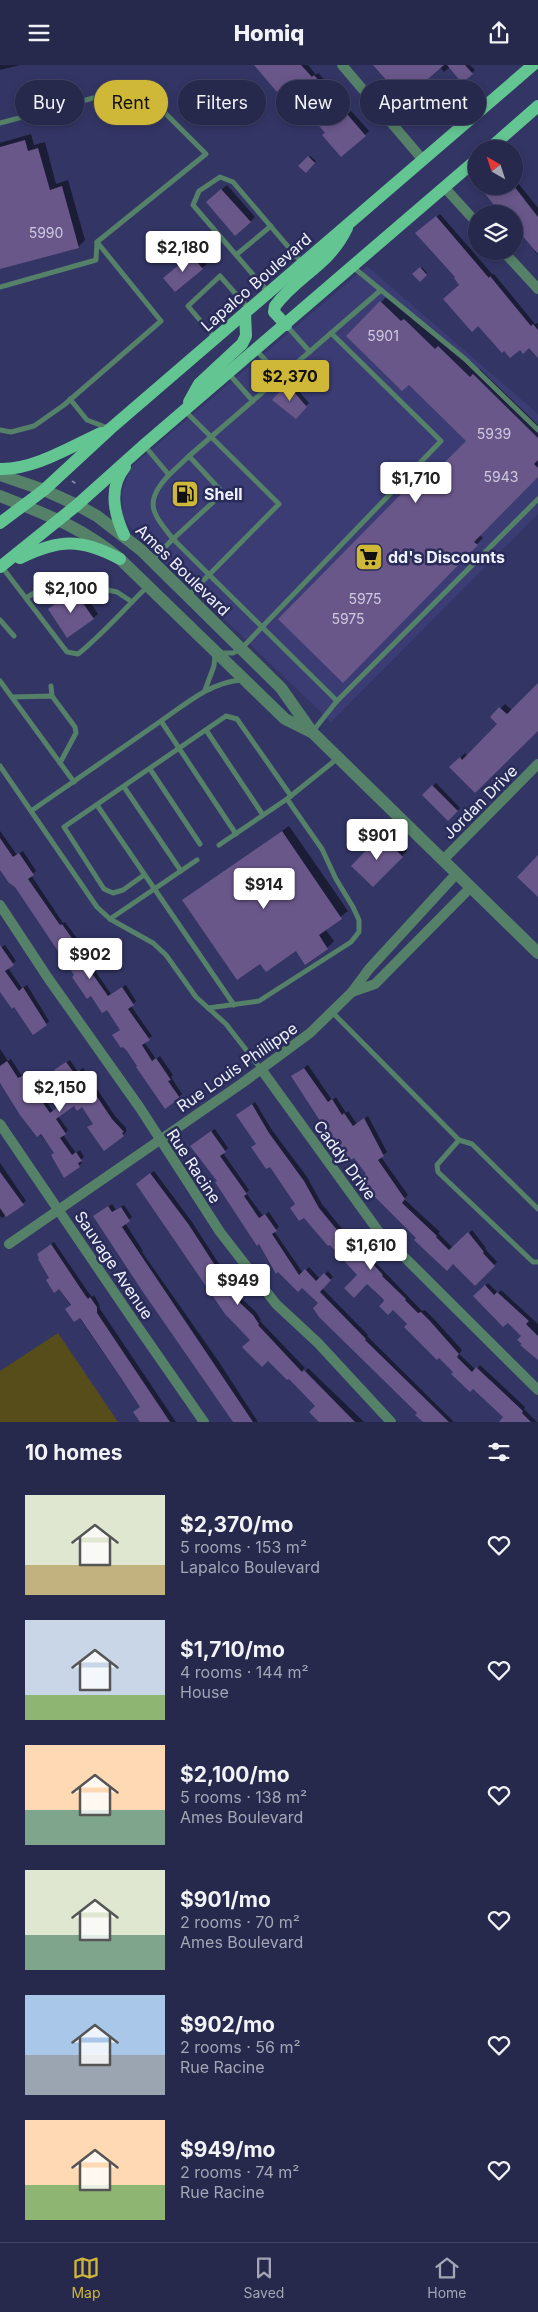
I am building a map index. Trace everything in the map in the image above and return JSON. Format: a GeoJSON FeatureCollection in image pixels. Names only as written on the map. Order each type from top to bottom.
{"type":"FeatureCollection","features":[{"type":"Feature","properties":{"kind":"main road","name":"Lapalco Boulevard"},"geometry":{"type":"LineString","coordinates":[[0,523],[44,490],[110,429],[531,66]]}},
{"type":"Feature","properties":{"kind":"main road"},"geometry":{"type":"LineString","coordinates":[[499,140],[538,106]]}},
{"type":"Feature","properties":{"kind":"main road"},"geometry":{"type":"LineString","coordinates":[[1,567],[77,505],[184,410],[286,325],[468,167]]}},
{"type":"Feature","properties":{"kind":"main road"},"geometry":{"type":"LineString","coordinates":[[286,325],[274,312],[275,306],[326,260],[339,244],[349,223]]}},
{"type":"Feature","properties":{"kind":"main road"},"geometry":{"type":"LineString","coordinates":[[184,410],[199,384],[242,344],[246,336],[247,311]]}},
{"type":"Feature","properties":{"kind":"main road"},"geometry":{"type":"LineString","coordinates":[[0,469],[31,465],[110,429]]}},
{"type":"Feature","properties":{"kind":"main road"},"geometry":{"type":"LineString","coordinates":[[124,535],[115,513],[114,493],[123,470],[144,445]]}},
{"type":"Feature","properties":{"kind":"main road"},"geometry":{"type":"LineString","coordinates":[[1,567],[45,547],[66,543],[89,545],[120,559]]}},
{"type":"Feature","properties":{"kind":"street"},"geometry":{"type":"LineString","coordinates":[[342,65],[423,160]]}},
{"type":"Feature","properties":{"kind":"street"},"geometry":{"type":"LineString","coordinates":[[444,187],[468,213]]}},
{"type":"Feature","properties":{"kind":"street"},"geometry":{"type":"LineString","coordinates":[[511,260],[538,289]]}},
{"type":"Feature","properties":{"kind":"street","name":"Ames Boulevard"},"geometry":{"type":"LineString","coordinates":[[0,475],[44,490],[77,505],[124,535],[281,688],[312,732],[538,953]]}},
{"type":"Feature","properties":{"kind":"street","name":"Ames Boulevard"},"geometry":{"type":"LineString","coordinates":[[0,496],[60,519],[98,541],[120,559],[285,719],[312,732]]}},
{"type":"Feature","properties":{"kind":"street","name":"Jordan Drive"},"geometry":{"type":"LineString","coordinates":[[443,860],[538,765]]}},
{"type":"Feature","properties":{"kind":"street","name":"Rue Louis Phillippe"},"geometry":{"type":"LineString","coordinates":[[9,1244],[310,1033],[352,992],[369,969],[457,873]]}},
{"type":"Feature","properties":{"kind":"street","name":"Rue Louis Phillippe"},"geometry":{"type":"LineString","coordinates":[[352,992],[375,984],[471,887]]}},
{"type":"Feature","properties":{"kind":"street","name":"Rue Racine"},"geometry":{"type":"LineString","coordinates":[[0,905],[48,978],[140,1109],[220,1232],[276,1304],[318,1343],[391,1422]]}},
{"type":"Feature","properties":{"kind":"street","name":"Caddy Drive"},"geometry":{"type":"LineString","coordinates":[[261,1069],[379,1233],[538,1390]]}},
{"type":"Feature","properties":{"kind":"street","name":"Sauvage Avenue"},"geometry":{"type":"LineString","coordinates":[[0,1124],[204,1422]]}},
{"type":"Feature","properties":{"kind":"lane"},"geometry":{"type":"LineString","coordinates":[[0,123],[138,87],[206,154],[97,242],[96,260],[0,287]]}},
{"type":"Feature","properties":{"kind":"lane"},"geometry":{"type":"LineString","coordinates":[[268,292],[193,205],[199,191],[220,177],[233,182],[302,263]]}},
{"type":"Feature","properties":{"kind":"lane"},"geometry":{"type":"LineString","coordinates":[[236,255],[270,226]]}},
{"type":"Feature","properties":{"kind":"lane"},"geometry":{"type":"LineString","coordinates":[[0,430],[11,432],[34,426],[70,399],[161,321],[97,242]]}},
{"type":"Feature","properties":{"kind":"lane"},"geometry":{"type":"LineString","coordinates":[[353,267],[464,359],[538,430]]}},
{"type":"Feature","properties":{"kind":"lane"},"geometry":{"type":"LineString","coordinates":[[215,339],[188,306],[220,276],[247,311]]}},
{"type":"Feature","properties":{"kind":"lane"},"geometry":{"type":"LineString","coordinates":[[337,701],[173,539],[156,518],[152,504],[156,490],[169,475],[381,290]]}},
{"type":"Feature","properties":{"kind":"lane"},"geometry":{"type":"LineString","coordinates":[[286,325],[310,352]]}},
{"type":"Feature","properties":{"kind":"lane"},"geometry":{"type":"LineString","coordinates":[[205,690],[214,666],[216,652],[233,653],[240,649],[441,441],[331,333]]}},
{"type":"Feature","properties":{"kind":"lane"},"geometry":{"type":"LineString","coordinates":[[256,350],[281,377]]}},
{"type":"Feature","properties":{"kind":"lane"},"geometry":{"type":"LineString","coordinates":[[228,373],[253,401]]}},
{"type":"Feature","properties":{"kind":"lane"},"geometry":{"type":"LineString","coordinates":[[70,399],[87,420],[110,429]]}},
{"type":"Feature","properties":{"kind":"lane"},"geometry":{"type":"LineString","coordinates":[[184,410],[210,438],[279,504],[188,596]]}},
{"type":"Feature","properties":{"kind":"lane"},"geometry":{"type":"LineString","coordinates":[[144,445],[169,475]]}},
{"type":"Feature","properties":{"kind":"lane"},"geometry":{"type":"LineString","coordinates":[[151,561],[223,493],[189,457]]}},
{"type":"Feature","properties":{"kind":"lane"},"geometry":{"type":"LineString","coordinates":[[312,732],[337,701],[538,499]]}},
{"type":"Feature","properties":{"kind":"lane"},"geometry":{"type":"LineString","coordinates":[[1,567],[67,652],[78,654],[102,634],[108,625],[148,586]]}},
{"type":"Feature","properties":{"kind":"lane"},"geometry":{"type":"LineString","coordinates":[[26,598],[57,579],[117,592],[132,602]]}},
{"type":"Feature","properties":{"kind":"lane"},"geometry":{"type":"LineString","coordinates":[[0,620],[14,637]]}},
{"type":"Feature","properties":{"kind":"lane"},"geometry":{"type":"LineString","coordinates":[[31,811],[205,690],[231,681],[244,680]]}},
{"type":"Feature","properties":{"kind":"lane"},"geometry":{"type":"LineString","coordinates":[[0,681],[74,782]]}},
{"type":"Feature","properties":{"kind":"lane"},"geometry":{"type":"LineString","coordinates":[[51,686],[52,696],[75,727],[76,733],[60,763]]}},
{"type":"Feature","properties":{"kind":"lane"},"geometry":{"type":"LineString","coordinates":[[12,697],[52,696]]}},
{"type":"Feature","properties":{"kind":"lane"},"geometry":{"type":"LineString","coordinates":[[144,875],[123,890],[113,893],[104,889],[64,827],[226,716],[238,719],[322,849],[359,920],[359,932],[351,942],[278,991],[259,1001],[208,1008]]}},
{"type":"Feature","properties":{"kind":"lane"},"geometry":{"type":"LineString","coordinates":[[161,721],[236,834]]}},
{"type":"Feature","properties":{"kind":"lane"},"geometry":{"type":"LineString","coordinates":[[206,730],[264,815]]}},
{"type":"Feature","properties":{"kind":"lane"},"geometry":{"type":"LineString","coordinates":[[219,845],[289,797],[338,758]]}},
{"type":"Feature","properties":{"kind":"lane"},"geometry":{"type":"LineString","coordinates":[[0,766],[97,907],[110,919],[153,943],[166,955],[196,997],[226,1024],[261,1069]]}},
{"type":"Feature","properties":{"kind":"lane"},"geometry":{"type":"LineString","coordinates":[[150,769],[200,844]]}},
{"type":"Feature","properties":{"kind":"lane"},"geometry":{"type":"LineString","coordinates":[[124,787],[181,871]]}},
{"type":"Feature","properties":{"kind":"lane"},"geometry":{"type":"LineString","coordinates":[[97,805],[234,1005]]}},
{"type":"Feature","properties":{"kind":"lane"},"geometry":{"type":"LineString","coordinates":[[110,919],[197,860]]}},
{"type":"Feature","properties":{"kind":"lane"},"geometry":{"type":"LineString","coordinates":[[332,1012],[458,1140],[472,1143],[538,1209]]}},
{"type":"Feature","properties":{"kind":"lane"},"geometry":{"type":"LineString","coordinates":[[458,1140],[437,1165],[438,1172],[533,1262],[538,1261]]}},
{"type":"Feature","properties":{"kind":"path"},"geometry":{"type":"LineString","coordinates":[[71,479],[78,485]]}},
{"type":"Feature","properties":{"kind":"shaded area"},"geometry":{"type":"Polygon","coordinates":[[[367,266],[538,414],[538,514],[331,722],[135,533],[123,517],[122,491],[131,467],[367,266]]]}},
{"type":"Feature","properties":{"kind":"shaded area"},"geometry":{"type":"Polygon","coordinates":[[[58,1333],[118,1422],[0,1422],[0,1371],[58,1333]]]}},
{"type":"Feature","properties":{"kind":"building"},"geometry":{"type":"Polygon","coordinates":[[[254,65],[301,65],[312,77],[314,75],[318,80],[276,80],[276,91],[254,65]]]}},
{"type":"Feature","properties":{"kind":"building"},"geometry":{"type":"Polygon","coordinates":[[[373,65],[444,65],[427,80],[386,80],[373,65]]]}},
{"type":"Feature","properties":{"kind":"building"},"geometry":{"type":"Polygon","coordinates":[[[447,65],[465,65],[473,74],[466,80],[460,80],[447,65]]]}},
{"type":"Feature","properties":{"kind":"building"},"geometry":{"type":"Polygon","coordinates":[[[350,117],[366,136],[341,157],[322,135],[325,133],[318,125],[350,125],[350,117]]]}},
{"type":"Feature","properties":{"kind":"building"},"geometry":{"type":"Polygon","coordinates":[[[25,140],[28,151],[38,148],[50,190],[62,186],[79,248],[0,269],[0,147],[25,140]]]}},
{"type":"Feature","properties":{"kind":"building"},"geometry":{"type":"Polygon","coordinates":[[[308,156],[315,163],[306,173],[298,166],[308,156]]]}},
{"type":"Feature","properties":{"kind":"building"},"geometry":{"type":"Polygon","coordinates":[[[221,189],[251,222],[235,236],[206,202],[221,189]]]}},
{"type":"Feature","properties":{"kind":"building"},"geometry":{"type":"Polygon","coordinates":[[[486,195],[521,195],[538,217],[538,254],[523,236],[523,205],[494,205],[486,195]]]}},
{"type":"Feature","properties":{"kind":"building"},"geometry":{"type":"Polygon","coordinates":[[[436,216],[468,253],[468,260],[474,260],[489,278],[490,276],[531,326],[533,324],[538,330],[538,358],[529,348],[523,354],[520,350],[510,358],[504,351],[502,353],[478,326],[472,332],[443,299],[459,285],[455,277],[415,233],[436,216]]]}},
{"type":"Feature","properties":{"kind":"building"},"geometry":{"type":"Polygon","coordinates":[[[191,255],[203,269],[175,292],[163,278],[191,255]]]}},
{"type":"Feature","properties":{"kind":"building"},"geometry":{"type":"Polygon","coordinates":[[[420,267],[427,275],[420,282],[412,274],[420,267]]]}},
{"type":"Feature","properties":{"kind":"building"},"geometry":{"type":"Polygon","coordinates":[[[380,301],[401,321],[404,319],[435,349],[438,346],[470,377],[473,374],[538,438],[538,460],[534,464],[538,468],[538,477],[474,542],[478,545],[343,683],[278,619],[413,482],[419,488],[466,441],[409,385],[402,391],[346,336],[380,301]]]}},
{"type":"Feature","properties":{"kind":"building"},"geometry":{"type":"Polygon","coordinates":[[[287,384],[307,407],[296,419],[272,400],[287,384]]]}},
{"type":"Feature","properties":{"kind":"building"},"geometry":{"type":"Polygon","coordinates":[[[74,590],[94,619],[67,638],[48,609],[74,590]]]}},
{"type":"Feature","properties":{"kind":"building"},"geometry":{"type":"Polygon","coordinates":[[[538,683],[538,731],[475,793],[449,767],[460,757],[462,760],[497,724],[490,717],[499,707],[507,714],[538,683]]]}},
{"type":"Feature","properties":{"kind":"building"},"geometry":{"type":"Polygon","coordinates":[[[432,785],[458,811],[448,821],[422,795],[432,785]]]}},
{"type":"Feature","properties":{"kind":"building"},"geometry":{"type":"Polygon","coordinates":[[[282,831],[342,919],[319,935],[328,949],[305,965],[296,951],[266,972],[260,964],[237,980],[182,900],[282,831]]]}},
{"type":"Feature","properties":{"kind":"building"},"geometry":{"type":"Polygon","coordinates":[[[381,835],[403,857],[373,887],[351,866],[381,835]]]}},
{"type":"Feature","properties":{"kind":"building"},"geometry":{"type":"Polygon","coordinates":[[[0,838],[13,857],[19,853],[34,875],[28,879],[83,954],[87,961],[84,962],[108,996],[122,987],[134,1005],[128,1009],[150,1040],[142,1045],[152,1061],[156,1058],[171,1080],[168,1081],[180,1098],[165,1109],[127,1051],[123,1047],[121,1048],[112,1035],[120,1030],[107,1010],[102,1013],[91,996],[87,999],[72,977],[74,975],[15,887],[9,883],[0,870],[0,838]]]}},
{"type":"Feature","properties":{"kind":"building"},"geometry":{"type":"Polygon","coordinates":[[[538,855],[538,897],[517,877],[538,855]]]}},
{"type":"Feature","properties":{"kind":"building"},"geometry":{"type":"Polygon","coordinates":[[[0,945],[14,965],[5,971],[19,991],[23,987],[47,1025],[33,1035],[14,1007],[12,1009],[0,992],[0,945]]]}},
{"type":"Feature","properties":{"kind":"building"},"geometry":{"type":"Polygon","coordinates":[[[7,1061],[18,1078],[24,1075],[50,1113],[72,1096],[54,1070],[66,1062],[75,1074],[79,1070],[112,1119],[124,1132],[122,1133],[124,1136],[104,1151],[87,1127],[93,1124],[82,1107],[77,1111],[74,1106],[56,1119],[66,1134],[60,1138],[72,1155],[76,1152],[82,1161],[78,1163],[80,1167],[64,1178],[51,1155],[54,1153],[41,1134],[37,1137],[20,1115],[0,1083],[0,1066],[7,1061]]]}},
{"type":"Feature","properties":{"kind":"building"},"geometry":{"type":"Polygon","coordinates":[[[304,1068],[328,1102],[332,1099],[342,1115],[344,1113],[353,1126],[364,1118],[384,1156],[378,1160],[405,1199],[402,1203],[449,1250],[468,1232],[495,1266],[475,1286],[453,1264],[447,1271],[414,1240],[416,1238],[373,1195],[371,1196],[364,1186],[366,1184],[362,1177],[366,1174],[354,1158],[349,1161],[335,1144],[291,1076],[304,1068]]]}},
{"type":"Feature","properties":{"kind":"building"},"geometry":{"type":"Polygon","coordinates":[[[252,1104],[269,1133],[304,1181],[319,1208],[347,1242],[349,1240],[418,1313],[421,1312],[430,1321],[459,1354],[457,1357],[472,1372],[476,1367],[523,1411],[522,1413],[531,1422],[499,1422],[503,1417],[473,1389],[470,1392],[451,1374],[453,1372],[439,1358],[437,1360],[404,1327],[407,1324],[393,1310],[388,1315],[379,1306],[384,1301],[383,1299],[367,1284],[354,1298],[344,1288],[357,1275],[304,1218],[299,1221],[290,1208],[295,1204],[270,1167],[266,1169],[251,1147],[256,1144],[236,1115],[252,1104]]]}},
{"type":"Feature","properties":{"kind":"building"},"geometry":{"type":"Polygon","coordinates":[[[211,1131],[226,1152],[220,1156],[247,1194],[244,1196],[259,1218],[265,1214],[277,1231],[272,1234],[299,1275],[305,1269],[316,1281],[324,1273],[331,1280],[320,1292],[365,1340],[449,1422],[423,1422],[415,1415],[417,1413],[319,1317],[313,1308],[318,1303],[302,1288],[298,1292],[278,1272],[276,1274],[259,1244],[257,1246],[215,1182],[217,1181],[190,1146],[211,1131]]]}},
{"type":"Feature","properties":{"kind":"building"},"geometry":{"type":"Polygon","coordinates":[[[0,1172],[24,1205],[6,1217],[0,1208],[0,1172]]]}},
{"type":"Feature","properties":{"kind":"building"},"geometry":{"type":"Polygon","coordinates":[[[150,1173],[189,1225],[238,1301],[253,1315],[258,1325],[302,1372],[304,1370],[355,1422],[319,1422],[309,1412],[315,1406],[289,1379],[287,1380],[268,1361],[262,1367],[242,1347],[250,1340],[225,1314],[136,1184],[150,1173]]]}},
{"type":"Feature","properties":{"kind":"building"},"geometry":{"type":"Polygon","coordinates":[[[108,1206],[112,1212],[121,1207],[130,1221],[122,1227],[253,1422],[233,1422],[143,1292],[93,1216],[108,1206]]]}},
{"type":"Feature","properties":{"kind":"building"},"geometry":{"type":"Polygon","coordinates":[[[51,1244],[85,1295],[88,1299],[90,1297],[97,1307],[97,1313],[170,1422],[140,1422],[133,1412],[140,1407],[121,1378],[80,1318],[74,1322],[65,1309],[71,1305],[59,1289],[54,1293],[46,1280],[49,1278],[37,1254],[51,1244]]]}},
{"type":"Feature","properties":{"kind":"building"},"geometry":{"type":"Polygon","coordinates":[[[485,1285],[494,1295],[497,1292],[529,1321],[526,1324],[538,1336],[538,1360],[520,1345],[522,1344],[517,1340],[521,1336],[508,1323],[503,1327],[473,1296],[485,1285]]]}},
{"type":"Feature","properties":{"kind":"place","name":"Shell"},"geometry":{"type":"Point","coordinates":[185,494]}},
{"type":"Feature","properties":{"kind":"place","name":"dd's Discounts"},"geometry":{"type":"Point","coordinates":[369,557]}}]}
